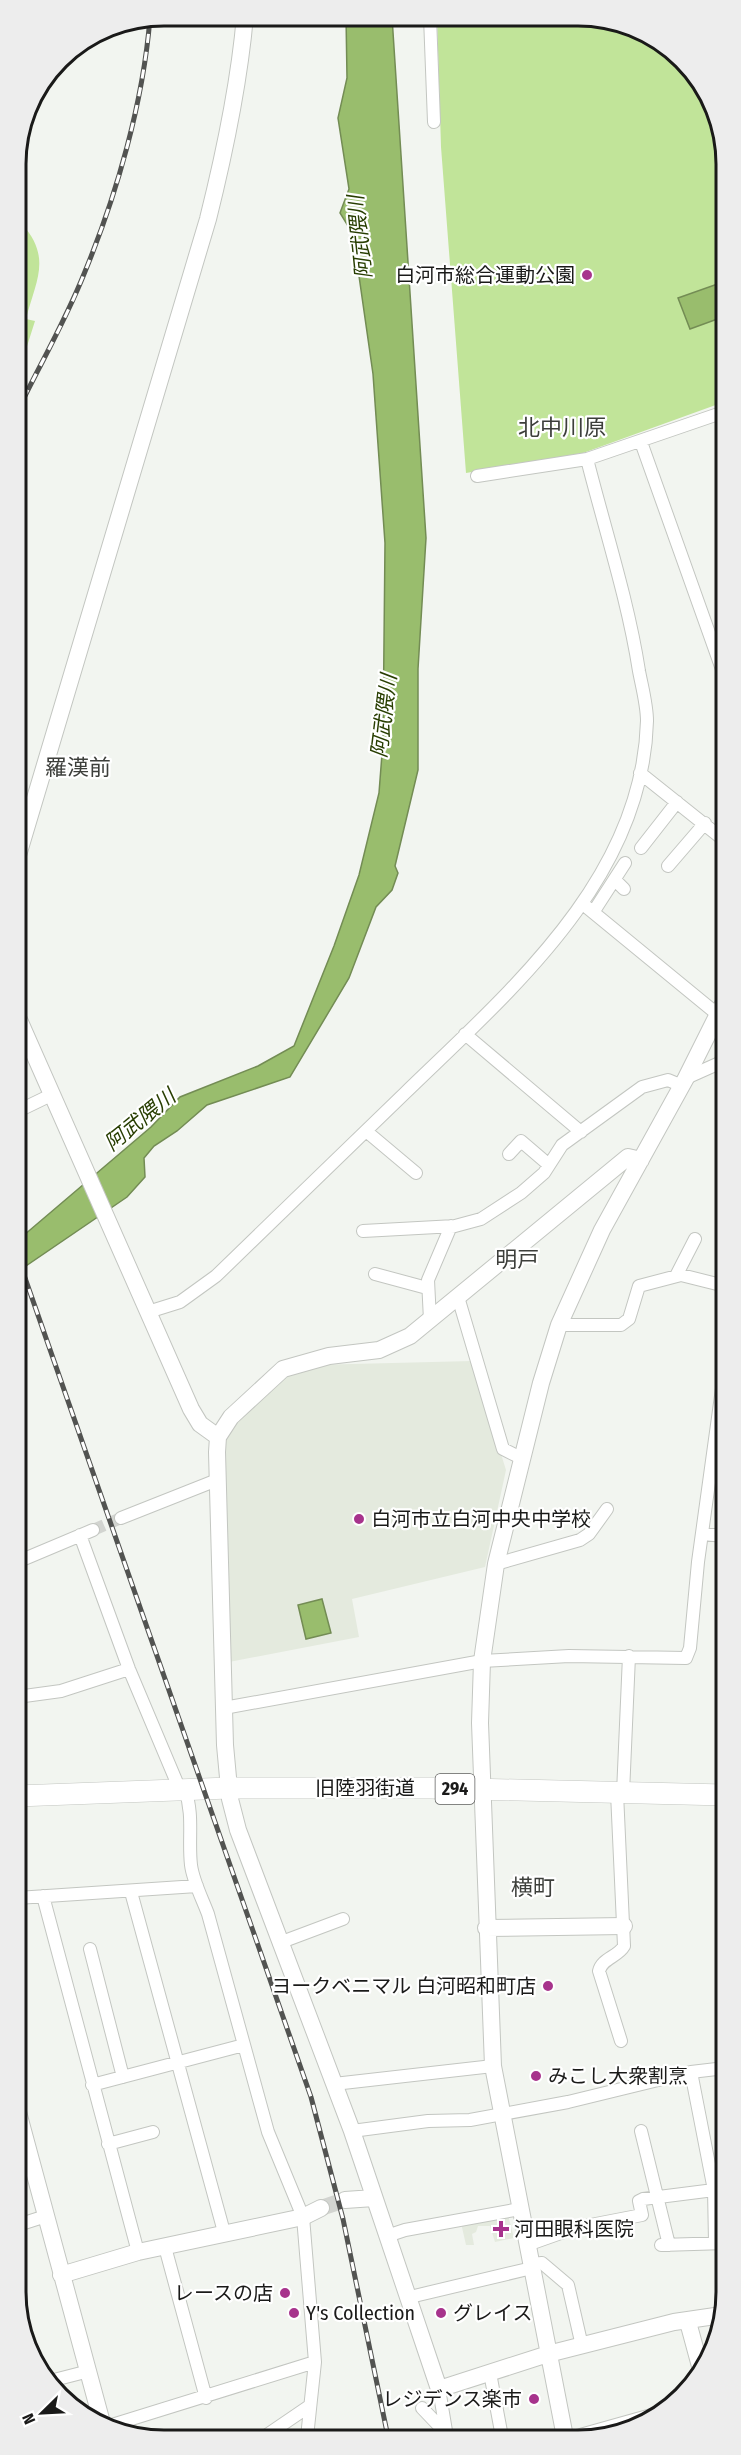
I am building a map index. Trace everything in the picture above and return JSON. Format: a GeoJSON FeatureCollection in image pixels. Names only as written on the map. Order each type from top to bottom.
{"type":"FeatureCollection","features":[{"type":"Feature","properties":{"kind":"highway","name":"旧陸羽街道"},"geometry":{"type":"LineString","coordinates":[[183,1790],[229,1788],[483,1790],[715,1795]]}},
{"type":"Feature","properties":{"kind":"highway","name":"294"},"geometry":{"type":"LineString","coordinates":[[26,1796],[183,1790]]}},
{"type":"Feature","properties":{"kind":"street"},"geometry":{"type":"LineString","coordinates":[[26,829],[208,219],[228,138],[241,63],[244,26]]}},
{"type":"Feature","properties":{"kind":"street"},"geometry":{"type":"LineString","coordinates":[[430,26],[434,122]]}},
{"type":"Feature","properties":{"kind":"street"},"geometry":{"type":"LineString","coordinates":[[477,476],[587,459],[716,415]]}},
{"type":"Feature","properties":{"kind":"street"},"geometry":{"type":"LineString","coordinates":[[641,442],[716,652]]}},
{"type":"Feature","properties":{"kind":"street"},"geometry":{"type":"LineString","coordinates":[[148,1312],[180,1302],[216,1276],[465,1034],[557,937],[583,904],[615,850],[633,806],[647,718],[634,642],[587,459]]}},
{"type":"Feature","properties":{"kind":"street"},"geometry":{"type":"LineString","coordinates":[[640,773],[716,833]]}},
{"type":"Feature","properties":{"kind":"street"},"geometry":{"type":"LineString","coordinates":[[641,848],[677,802]]}},
{"type":"Feature","properties":{"kind":"street"},"geometry":{"type":"LineString","coordinates":[[668,866],[705,823]]}},
{"type":"Feature","properties":{"kind":"street"},"geometry":{"type":"LineString","coordinates":[[594,911],[619,884],[625,863]]}},
{"type":"Feature","properties":{"kind":"street"},"geometry":{"type":"LineString","coordinates":[[583,904],[716,1004]]}},
{"type":"Feature","properties":{"kind":"street"},"geometry":{"type":"LineString","coordinates":[[564,2430],[493,2066],[480,1723],[482,1661],[496,1564],[521,1458],[559,1325],[602,1230],[716,1021]]}},
{"type":"Feature","properties":{"kind":"street"},"geometry":{"type":"LineString","coordinates":[[465,1034],[581,1132]]}},
{"type":"Feature","properties":{"kind":"street"},"geometry":{"type":"LineString","coordinates":[[26,1036],[190,1409],[200,1424],[218,1437]]}},
{"type":"Feature","properties":{"kind":"street"},"geometry":{"type":"LineString","coordinates":[[363,1231],[451,1226],[481,1218],[521,1193],[544,1173],[562,1145],[642,1087],[668,1080],[683,1082],[716,1065]]}},
{"type":"Feature","properties":{"kind":"street"},"geometry":{"type":"LineString","coordinates":[[26,1107],[51,1095]]}},
{"type":"Feature","properties":{"kind":"street"},"geometry":{"type":"LineString","coordinates":[[366,1131],[416,1173]]}},
{"type":"Feature","properties":{"kind":"street"},"geometry":{"type":"LineString","coordinates":[[509,1154],[521,1141],[549,1165]]}},
{"type":"Feature","properties":{"kind":"street"},"geometry":{"type":"LineString","coordinates":[[445,2430],[439,2389],[410,2297],[352,2131],[238,1830],[229,1788],[224,1708],[217,1480],[218,1437],[231,1417],[284,1369],[329,1356],[378,1350],[410,1336],[628,1157],[641,1160]]}},
{"type":"Feature","properties":{"kind":"street"},"geometry":{"type":"LineString","coordinates":[[430,1320],[427,1288],[431,1269],[451,1226]]}},
{"type":"Feature","properties":{"kind":"street"},"geometry":{"type":"LineString","coordinates":[[676,1276],[695,1239]]}},
{"type":"Feature","properties":{"kind":"street"},"geometry":{"type":"LineString","coordinates":[[375,1274],[427,1288]]}},
{"type":"Feature","properties":{"kind":"street"},"geometry":{"type":"LineString","coordinates":[[559,1325],[621,1325],[630,1319],[639,1286],[676,1276],[715,1284]]}},
{"type":"Feature","properties":{"kind":"street"},"geometry":{"type":"LineString","coordinates":[[458,1297],[502,1449],[521,1458]]}},
{"type":"Feature","properties":{"kind":"street"},"geometry":{"type":"LineString","coordinates":[[224,1708],[482,1661],[688,1656],[715,1437]]}},
{"type":"Feature","properties":{"kind":"street"},"geometry":{"type":"LineString","coordinates":[[121,1518],[217,1480]]}},
{"type":"Feature","properties":{"kind":"street"},"geometry":{"type":"LineString","coordinates":[[496,1564],[580,1540],[589,1534],[607,1509]]}},
{"type":"Feature","properties":{"kind":"street"},"geometry":{"type":"LineString","coordinates":[[26,1558],[93,1530]]}},
{"type":"Feature","properties":{"kind":"street"},"geometry":{"type":"LineString","coordinates":[[702,1534],[715,1535]]}},
{"type":"Feature","properties":{"kind":"street"},"geometry":{"type":"LineString","coordinates":[[80,1535],[129,1669],[183,1790],[192,1829],[191,1864],[197,1887],[208,1914],[268,2132],[303,2217],[315,2362],[307,2430]]}},
{"type":"Feature","properties":{"kind":"street"},"geometry":{"type":"LineString","coordinates":[[621,2041],[599,1971],[602,1964],[621,1951],[624,1926],[620,1793],[629,1656]]}},
{"type":"Feature","properties":{"kind":"street"},"geometry":{"type":"LineString","coordinates":[[26,1696],[61,1691],[129,1669]]}},
{"type":"Feature","properties":{"kind":"street"},"geometry":{"type":"LineString","coordinates":[[26,1897],[197,1887]]}},
{"type":"Feature","properties":{"kind":"street"},"geometry":{"type":"LineString","coordinates":[[131,1892],[224,2232]]}},
{"type":"Feature","properties":{"kind":"street"},"geometry":{"type":"LineString","coordinates":[[43,1896],[138,2252]]}},
{"type":"Feature","properties":{"kind":"street"},"geometry":{"type":"LineString","coordinates":[[279,1943],[343,1919]]}},
{"type":"Feature","properties":{"kind":"street"},"geometry":{"type":"LineString","coordinates":[[486,1928],[624,1926]]}},
{"type":"Feature","properties":{"kind":"street"},"geometry":{"type":"LineString","coordinates":[[90,1949],[123,2078]]}},
{"type":"Feature","properties":{"kind":"street"},"geometry":{"type":"LineString","coordinates":[[92,2085],[244,2045]]}},
{"type":"Feature","properties":{"kind":"street"},"geometry":{"type":"LineString","coordinates":[[334,2084],[493,2066]]}},
{"type":"Feature","properties":{"kind":"street"},"geometry":{"type":"LineString","coordinates":[[352,2131],[428,2121],[470,2120],[580,2100],[691,2072],[715,2069]]}},
{"type":"Feature","properties":{"kind":"street"},"geometry":{"type":"LineString","coordinates":[[691,2072],[715,2181]]}},
{"type":"Feature","properties":{"kind":"street"},"geometry":{"type":"LineString","coordinates":[[641,2131],[657,2196],[665,2245],[715,2242]]}},
{"type":"Feature","properties":{"kind":"street"},"geometry":{"type":"LineString","coordinates":[[108,2144],[153,2132]]}},
{"type":"Feature","properties":{"kind":"street"},"geometry":{"type":"LineString","coordinates":[[26,2142],[100,2414]]}},
{"type":"Feature","properties":{"kind":"street"},"geometry":{"type":"LineString","coordinates":[[527,2245],[575,2228],[642,2216],[639,2201],[657,2196],[715,2194]]}},
{"type":"Feature","properties":{"kind":"street"},"geometry":{"type":"LineString","coordinates":[[345,2200],[374,2198]]}},
{"type":"Feature","properties":{"kind":"street"},"geometry":{"type":"LineString","coordinates":[[61,2275],[138,2252],[303,2217],[321,2208]]}},
{"type":"Feature","properties":{"kind":"street"},"geometry":{"type":"LineString","coordinates":[[387,2236],[405,2230],[520,2209]]}},
{"type":"Feature","properties":{"kind":"street"},"geometry":{"type":"LineString","coordinates":[[26,2222],[46,2216]]}},
{"type":"Feature","properties":{"kind":"street"},"geometry":{"type":"LineString","coordinates":[[165,2247],[206,2398]]}},
{"type":"Feature","properties":{"kind":"street"},"geometry":{"type":"LineString","coordinates":[[410,2297],[542,2263],[568,2285],[582,2346]]}},
{"type":"Feature","properties":{"kind":"street"},"geometry":{"type":"LineString","coordinates":[[439,2389],[548,2354],[674,2322],[688,2322],[713,2317]]}},
{"type":"Feature","properties":{"kind":"street"},"geometry":{"type":"LineString","coordinates":[[688,2322],[698,2358]]}},
{"type":"Feature","properties":{"kind":"street"},"geometry":{"type":"LineString","coordinates":[[121,2422],[206,2398],[315,2362]]}},
{"type":"Feature","properties":{"kind":"street"},"geometry":{"type":"LineString","coordinates":[[57,2379],[88,2371]]}},
{"type":"Feature","properties":{"kind":"street"},"geometry":{"type":"LineString","coordinates":[[490,2373],[501,2430]]}},
{"type":"Feature","properties":{"kind":"street"},"geometry":{"type":"LineString","coordinates":[[275,2430],[308,2408]]}},
{"type":"Feature","properties":{"kind":"street"},"geometry":{"type":"LineString","coordinates":[[422,2408],[442,2430]]}},
{"type":"Feature","properties":{"kind":"shaded area","name":"白河市総合運動公園"},"geometry":{"type":"Polygon","coordinates":[[[437,26],[604,28],[639,40],[662,54],[675,66],[687,79],[701,102],[714,145],[716,164],[716,405],[583,453],[466,473],[441,147],[437,26]]]}},
{"type":"Feature","properties":{"kind":"shaded area"},"geometry":{"type":"Polygon","coordinates":[[[26,229],[37,248],[39,270],[26,319],[26,229]]]}},
{"type":"Feature","properties":{"kind":"shaded area"},"geometry":{"type":"Polygon","coordinates":[[[26,319],[35,321],[26,349],[26,319]]]}},
{"type":"Feature","properties":{"kind":"shaded area","name":"白河市立白河中央中学校"},"geometry":{"type":"Polygon","coordinates":[[[472,1361],[506,1470],[485,1567],[352,1599],[359,1637],[229,1662],[223,1439],[234,1422],[287,1373],[312,1365],[472,1361]]]}},
{"type":"Feature","properties":{"kind":"shaded area","name":"河田眼科医院"},"geometry":{"type":"Polygon","coordinates":[[[508,2215],[514,2238],[495,2242],[490,2226],[478,2226],[476,2232],[472,2234],[474,2245],[466,2245],[461,2223],[508,2215]]]}},
{"type":"Feature","properties":{"kind":"water","name":"阿武隈川"},"geometry":{"type":"Polygon","coordinates":[[[346,26],[393,26],[426,538],[418,669],[418,770],[395,866],[398,873],[392,890],[376,907],[349,978],[290,1077],[207,1105],[177,1131],[154,1146],[144,1158],[145,1177],[127,1197],[26,1266],[26,1233],[151,1127],[180,1097],[258,1066],[294,1046],[334,946],[359,875],[379,793],[383,741],[385,543],[373,374],[353,234],[340,213],[349,189],[338,118],[347,78],[346,26]]]}},
{"type":"Feature","properties":{"kind":"water"},"geometry":{"type":"Polygon","coordinates":[[[716,285],[716,320],[690,329],[678,298],[716,285]]]}},
{"type":"Feature","properties":{"kind":"water"},"geometry":{"type":"Polygon","coordinates":[[[322,1599],[331,1633],[306,1639],[298,1605],[322,1599]]]}},
{"type":"Feature","properties":{"kind":"tunnel"},"geometry":{"type":"LineString","coordinates":[[93,1530],[121,1518]]}},
{"type":"Feature","properties":{"kind":"tunnel"},"geometry":{"type":"LineString","coordinates":[[321,2208],[345,2200]]}},
{"type":"Feature","properties":{"kind":"railway"},"geometry":{"type":"LineString","coordinates":[[26,394],[77,292],[118,180],[135,115],[149,27]]}},
{"type":"Feature","properties":{"kind":"railway"},"geometry":{"type":"LineString","coordinates":[[26,1281],[311,2097],[343,2219],[387,2430]]}},
{"type":"Feature","properties":{"kind":"place","name":"白河市総合運動公園"},"geometry":{"type":"Point","coordinates":[587,275]}},
{"type":"Feature","properties":{"kind":"place","name":"白河市立白河中央中学校"},"geometry":{"type":"Point","coordinates":[359,1519]}},
{"type":"Feature","properties":{"kind":"place","name":"ヨークベニマル 白河昭和町店"},"geometry":{"type":"Point","coordinates":[548,1986]}},
{"type":"Feature","properties":{"kind":"place","name":"みこし大衆割烹"},"geometry":{"type":"Point","coordinates":[536,2076]}},
{"type":"Feature","properties":{"kind":"place","name":"河田眼科医院"},"geometry":{"type":"Point","coordinates":[501,2229]}},
{"type":"Feature","properties":{"kind":"place","name":"レースの店"},"geometry":{"type":"Point","coordinates":[285,2293]}},
{"type":"Feature","properties":{"kind":"place","name":"Y's Collection"},"geometry":{"type":"Point","coordinates":[294,2313]}},
{"type":"Feature","properties":{"kind":"place","name":"グレイス"},"geometry":{"type":"Point","coordinates":[441,2313]}},
{"type":"Feature","properties":{"kind":"place","name":"レジデンス楽市"},"geometry":{"type":"Point","coordinates":[534,2399]}},
{"type":"Feature","properties":{"kind":"district","name":"北中川原"},"geometry":{"type":"Point","coordinates":[562,427]}},
{"type":"Feature","properties":{"kind":"district","name":"羅漢前"},"geometry":{"type":"Point","coordinates":[78,767]}},
{"type":"Feature","properties":{"kind":"district","name":"明戸"},"geometry":{"type":"Point","coordinates":[517,1259]}},
{"type":"Feature","properties":{"kind":"district","name":"横町"},"geometry":{"type":"Point","coordinates":[533,1887]}}]}
